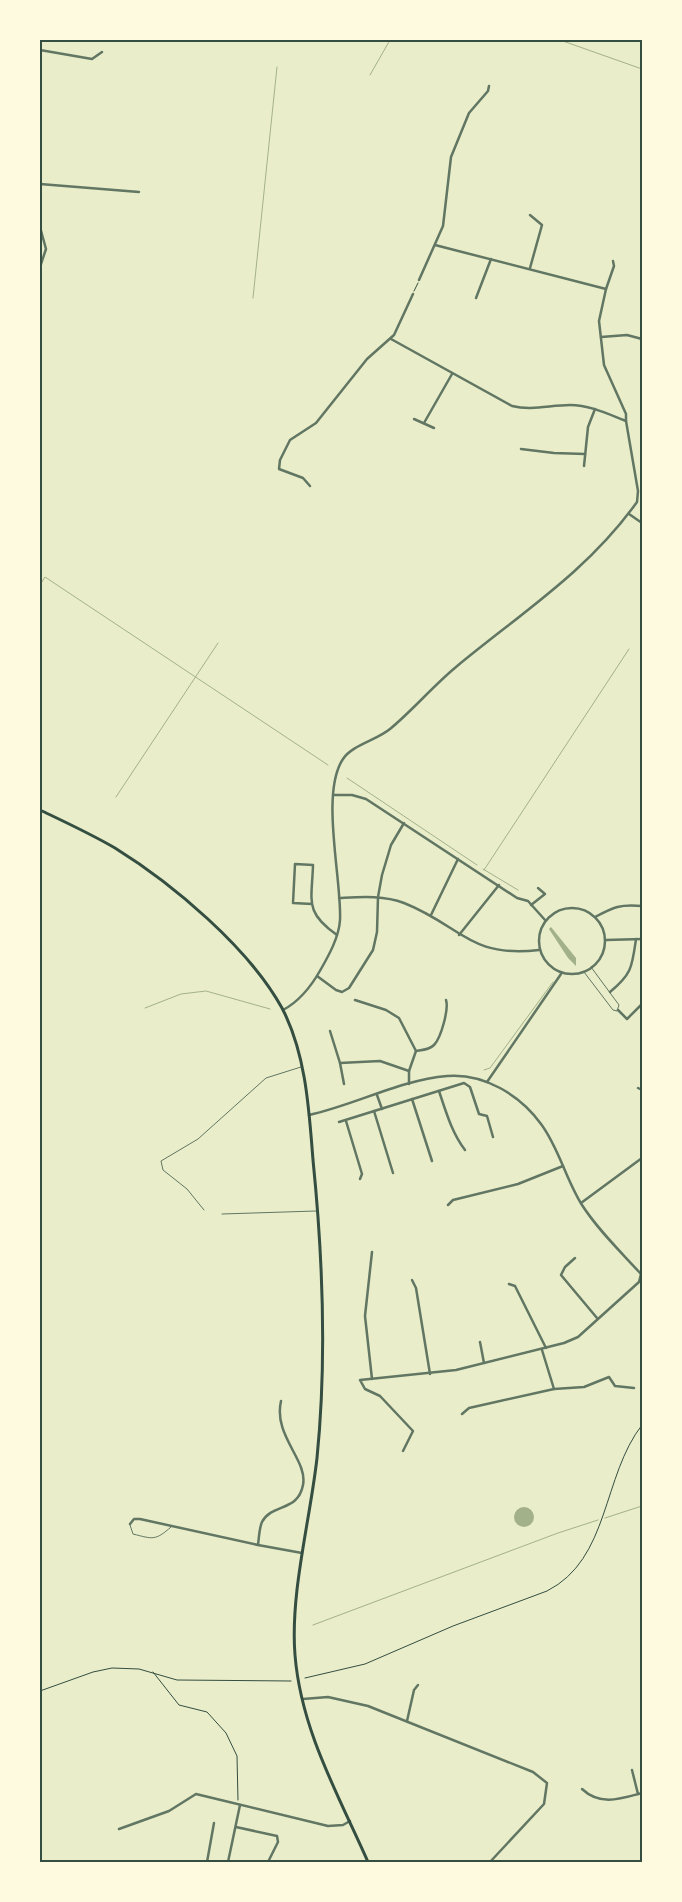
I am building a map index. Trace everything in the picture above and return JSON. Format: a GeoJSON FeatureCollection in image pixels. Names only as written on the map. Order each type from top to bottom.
{"type":"FeatureCollection","features":[{"type":"Feature","properties":{"kind":"main road"},"geometry":{"type":"LineString","coordinates":[[40,810],[86,832],[138,863],[204,916],[245,956],[263,978],[283,1010],[302,1066],[309,1115],[318,1212],[323,1308],[322,1405],[317,1460],[295,1617],[294,1652],[301,1700],[314,1744],[368,1862]]}},
{"type":"Feature","properties":{"kind":"street"},"geometry":{"type":"LineString","coordinates":[[40,50],[92,59],[102,52]]}},
{"type":"Feature","properties":{"kind":"street"},"geometry":{"type":"LineString","coordinates":[[419,280],[443,226],[451,157],[469,113],[488,91],[489,86]]}},
{"type":"Feature","properties":{"kind":"street"},"geometry":{"type":"LineString","coordinates":[[40,184],[139,192]]}},
{"type":"Feature","properties":{"kind":"street"},"geometry":{"type":"LineString","coordinates":[[529,268],[542,225],[530,215]]}},
{"type":"Feature","properties":{"kind":"street"},"geometry":{"type":"LineString","coordinates":[[40,227],[46,249],[40,267]]}},
{"type":"Feature","properties":{"kind":"street"},"geometry":{"type":"LineString","coordinates":[[435,245],[606,289]]}},
{"type":"Feature","properties":{"kind":"street"},"geometry":{"type":"LineString","coordinates":[[476,298],[491,259]]}},
{"type":"Feature","properties":{"kind":"street"},"geometry":{"type":"LineString","coordinates":[[283,1010],[296,1003],[317,976],[337,935],[340,921],[334,847],[334,795],[338,769],[348,753],[376,739],[390,729],[455,668],[568,580],[629,514],[637,502],[638,491],[626,414],[621,399],[604,365],[599,320],[606,289],[614,266],[612,260]]}},
{"type":"Feature","properties":{"kind":"street"},"geometry":{"type":"LineString","coordinates":[[310,486],[303,478],[279,469],[280,460],[290,440],[316,423],[367,359],[390,339],[413,294]]}},
{"type":"Feature","properties":{"kind":"street"},"geometry":{"type":"LineString","coordinates":[[601,337],[627,335],[641,338],[642,352]]}},
{"type":"Feature","properties":{"kind":"street"},"geometry":{"type":"LineString","coordinates":[[390,339],[505,403],[521,408],[569,405],[595,409],[626,422]]}},
{"type":"Feature","properties":{"kind":"street"},"geometry":{"type":"LineString","coordinates":[[424,423],[452,374]]}},
{"type":"Feature","properties":{"kind":"street"},"geometry":{"type":"LineString","coordinates":[[584,466],[588,427],[595,409]]}},
{"type":"Feature","properties":{"kind":"street"},"geometry":{"type":"LineString","coordinates":[[414,419],[434,428]]}},
{"type":"Feature","properties":{"kind":"street"},"geometry":{"type":"LineString","coordinates":[[521,449],[585,454]]}},
{"type":"Feature","properties":{"kind":"street"},"geometry":{"type":"LineString","coordinates":[[629,514],[642,523]]}},
{"type":"Feature","properties":{"kind":"street"},"geometry":{"type":"LineString","coordinates":[[334,795],[352,794],[366,799],[516,898],[528,901],[545,920]]}},
{"type":"Feature","properties":{"kind":"street"},"geometry":{"type":"LineString","coordinates":[[317,976],[336,990],[342,992],[349,988],[373,950],[378,932],[378,897],[391,845],[404,823]]}},
{"type":"Feature","properties":{"kind":"street"},"geometry":{"type":"LineString","coordinates":[[430,915],[458,859]]}},
{"type":"Feature","properties":{"kind":"street"},"geometry":{"type":"LineString","coordinates":[[312,904],[293,903],[295,864],[313,865],[313,912],[322,924],[337,935]]}},
{"type":"Feature","properties":{"kind":"street"},"geometry":{"type":"LineString","coordinates":[[459,935],[499,885]]}},
{"type":"Feature","properties":{"kind":"street"},"geometry":{"type":"LineString","coordinates":[[531,905],[545,894],[538,888]]}},
{"type":"Feature","properties":{"kind":"street"},"geometry":{"type":"LineString","coordinates":[[338,898],[378,897],[403,902],[430,915],[459,935],[480,946],[503,951],[539,950]]}},
{"type":"Feature","properties":{"kind":"street"},"geometry":{"type":"LineString","coordinates":[[595,917],[610,908],[622,905],[642,906]]}},
{"type":"Feature","properties":{"kind":"street"},"geometry":{"type":"LineString","coordinates":[[567,909],[581,910],[595,917],[602,924],[606,940],[602,956],[591,967],[584,972],[562,973],[546,961],[539,950],[539,937],[545,920],[553,913],[567,909]]}},
{"type":"Feature","properties":{"kind":"street"},"geometry":{"type":"LineString","coordinates":[[606,940],[642,939]]}},
{"type":"Feature","properties":{"kind":"street"},"geometry":{"type":"LineString","coordinates":[[610,992],[625,979],[632,965],[636,940]]}},
{"type":"Feature","properties":{"kind":"street"},"geometry":{"type":"LineString","coordinates":[[487,1082],[562,973]]}},
{"type":"Feature","properties":{"kind":"street"},"geometry":{"type":"LineString","coordinates":[[355,1000],[386,1010],[399,1018],[416,1051],[409,1071],[409,1085]]}},
{"type":"Feature","properties":{"kind":"street"},"geometry":{"type":"LineString","coordinates":[[416,1051],[427,1049],[435,1044],[448,1006],[446,1000]]}},
{"type":"Feature","properties":{"kind":"street"},"geometry":{"type":"LineString","coordinates":[[618,1010],[627,1019],[642,1004]]}},
{"type":"Feature","properties":{"kind":"street"},"geometry":{"type":"LineString","coordinates":[[330,1030],[340,1062],[344,1084]]}},
{"type":"Feature","properties":{"kind":"street"},"geometry":{"type":"LineString","coordinates":[[340,1062],[380,1061],[409,1071]]}},
{"type":"Feature","properties":{"kind":"street"},"geometry":{"type":"LineString","coordinates":[[309,1115],[338,1108],[409,1085],[449,1076],[466,1076],[487,1082],[522,1104],[536,1117],[591,1218],[642,1274],[639,1282],[578,1337],[542,1350],[484,1364],[430,1374],[360,1380],[366,1389],[380,1396],[413,1431],[403,1450]]}},
{"type":"Feature","properties":{"kind":"street"},"geometry":{"type":"LineString","coordinates":[[339,1122],[464,1083],[470,1087],[479,1114],[487,1116],[493,1137]]}},
{"type":"Feature","properties":{"kind":"street"},"geometry":{"type":"LineString","coordinates":[[638,1088],[642,1090]]}},
{"type":"Feature","properties":{"kind":"street"},"geometry":{"type":"LineString","coordinates":[[439,1091],[451,1127],[457,1133],[460,1143],[465,1150]]}},
{"type":"Feature","properties":{"kind":"street"},"geometry":{"type":"LineString","coordinates":[[378,1095],[382,1109]]}},
{"type":"Feature","properties":{"kind":"street"},"geometry":{"type":"LineString","coordinates":[[412,1099],[432,1161]]}},
{"type":"Feature","properties":{"kind":"street"},"geometry":{"type":"LineString","coordinates":[[374,1111],[393,1173]]}},
{"type":"Feature","properties":{"kind":"street"},"geometry":{"type":"LineString","coordinates":[[346,1120],[362,1174],[360,1179]]}},
{"type":"Feature","properties":{"kind":"street"},"geometry":{"type":"LineString","coordinates":[[581,1202],[642,1158]]}},
{"type":"Feature","properties":{"kind":"street"},"geometry":{"type":"LineString","coordinates":[[448,1205],[453,1200],[518,1184],[563,1166]]}},
{"type":"Feature","properties":{"kind":"street"},"geometry":{"type":"LineString","coordinates":[[372,1252],[365,1316],[372,1379]]}},
{"type":"Feature","properties":{"kind":"street"},"geometry":{"type":"LineString","coordinates":[[575,1258],[565,1267],[561,1275],[597,1318]]}},
{"type":"Feature","properties":{"kind":"street"},"geometry":{"type":"LineString","coordinates":[[412,1280],[416,1288],[430,1374]]}},
{"type":"Feature","properties":{"kind":"street"},"geometry":{"type":"LineString","coordinates":[[509,1284],[515,1286],[547,1348]]}},
{"type":"Feature","properties":{"kind":"street"},"geometry":{"type":"LineString","coordinates":[[480,1342],[484,1364]]}},
{"type":"Feature","properties":{"kind":"street"},"geometry":{"type":"LineString","coordinates":[[542,1350],[554,1389]]}},
{"type":"Feature","properties":{"kind":"street"},"geometry":{"type":"LineString","coordinates":[[462,1414],[469,1408],[554,1389],[584,1387],[609,1377],[615,1386],[634,1388]]}},
{"type":"Feature","properties":{"kind":"street"},"geometry":{"type":"LineString","coordinates":[[258,1545],[261,1524],[264,1519],[268,1514],[293,1503],[299,1496],[303,1484],[301,1471],[279,1421],[281,1401]]}},
{"type":"Feature","properties":{"kind":"street"},"geometry":{"type":"LineString","coordinates":[[130,1524],[134,1520],[140,1519],[303,1553]]}},
{"type":"Feature","properties":{"kind":"street"},"geometry":{"type":"LineString","coordinates":[[407,1721],[414,1690],[418,1685]]}},
{"type":"Feature","properties":{"kind":"street"},"geometry":{"type":"LineString","coordinates":[[301,1700],[328,1697],[354,1702],[407,1721],[533,1772],[547,1783],[544,1804],[490,1862]]}},
{"type":"Feature","properties":{"kind":"street"},"geometry":{"type":"LineString","coordinates":[[582,1789],[598,1799],[608,1800],[640,1794],[632,1770]]}},
{"type":"Feature","properties":{"kind":"street"},"geometry":{"type":"LineString","coordinates":[[119,1829],[169,1811],[196,1794],[328,1826],[343,1825],[350,1821]]}},
{"type":"Feature","properties":{"kind":"street"},"geometry":{"type":"LineString","coordinates":[[228,1862],[240,1805]]}},
{"type":"Feature","properties":{"kind":"street"},"geometry":{"type":"LineString","coordinates":[[207,1862],[214,1823]]}},
{"type":"Feature","properties":{"kind":"street"},"geometry":{"type":"LineString","coordinates":[[236,1827],[277,1836],[278,1842],[268,1862]]}},
{"type":"Feature","properties":{"kind":"lane"},"geometry":{"type":"LineString","coordinates":[[584,972],[613,1010],[618,1010],[620,1005],[591,967]]}},
{"type":"Feature","properties":{"kind":"lane"},"geometry":{"type":"LineString","coordinates":[[204,1210],[187,1189],[163,1170],[161,1162],[198,1139],[266,1078],[302,1066]]}},
{"type":"Feature","properties":{"kind":"lane"},"geometry":{"type":"LineString","coordinates":[[222,1214],[318,1212]]}},
{"type":"Feature","properties":{"kind":"lane"},"geometry":{"type":"LineString","coordinates":[[130,1524],[133,1534],[153,1539],[159,1538],[172,1526]]}},
{"type":"Feature","properties":{"kind":"path"},"geometry":{"type":"LineString","coordinates":[[413,294],[419,280]]}},
{"type":"Feature","properties":{"kind":"path"},"geometry":{"type":"LineString","coordinates":[[305,1678],[365,1664],[453,1626],[547,1592],[562,1584],[577,1570],[586,1555],[598,1531],[630,1440],[642,1425]]}},
{"type":"Feature","properties":{"kind":"path"},"geometry":{"type":"LineString","coordinates":[[40,1691],[93,1672],[112,1668],[152,1671],[177,1680],[291,1681]]}},
{"type":"Feature","properties":{"kind":"path"},"geometry":{"type":"LineString","coordinates":[[152,1671],[179,1705],[207,1712],[226,1733],[237,1756],[238,1799],[240,1805]]}},
{"type":"Feature","properties":{"kind":"shaded area"},"geometry":{"type":"Polygon","coordinates":[[[551,927],[576,958],[576,966],[568,958],[549,929],[551,927]]]}},
{"type":"Feature","properties":{"kind":"shaded area"},"geometry":{"type":"Polygon","coordinates":[[[524,1507],[531,1510],[534,1517],[531,1524],[524,1527],[517,1524],[514,1517],[517,1510],[524,1507]]]}},
{"type":"Feature","properties":{"kind":"waterway"},"geometry":{"type":"LineString","coordinates":[[370,75],[390,40]]}},
{"type":"Feature","properties":{"kind":"waterway"},"geometry":{"type":"LineString","coordinates":[[560,40],[642,69]]}},
{"type":"Feature","properties":{"kind":"waterway"},"geometry":{"type":"LineString","coordinates":[[253,298],[277,67]]}},
{"type":"Feature","properties":{"kind":"waterway"},"geometry":{"type":"LineString","coordinates":[[40,585],[45,577],[328,765]]}},
{"type":"Feature","properties":{"kind":"waterway"},"geometry":{"type":"LineString","coordinates":[[116,797],[218,643]]}},
{"type":"Feature","properties":{"kind":"waterway"},"geometry":{"type":"LineString","coordinates":[[484,870],[629,649]]}},
{"type":"Feature","properties":{"kind":"waterway"},"geometry":{"type":"LineString","coordinates":[[347,778],[477,865]]}},
{"type":"Feature","properties":{"kind":"waterway"},"geometry":{"type":"LineString","coordinates":[[483,869],[518,890]]}},
{"type":"Feature","properties":{"kind":"waterway"},"geometry":{"type":"LineString","coordinates":[[484,1070],[490,1068],[553,982]]}},
{"type":"Feature","properties":{"kind":"waterway"},"geometry":{"type":"LineString","coordinates":[[145,1008],[181,994],[206,991],[270,1009]]}},
{"type":"Feature","properties":{"kind":"waterway"},"geometry":{"type":"LineString","coordinates":[[605,1518],[642,1506]]}},
{"type":"Feature","properties":{"kind":"waterway"},"geometry":{"type":"LineString","coordinates":[[313,1625],[558,1533],[598,1520]]}}]}
